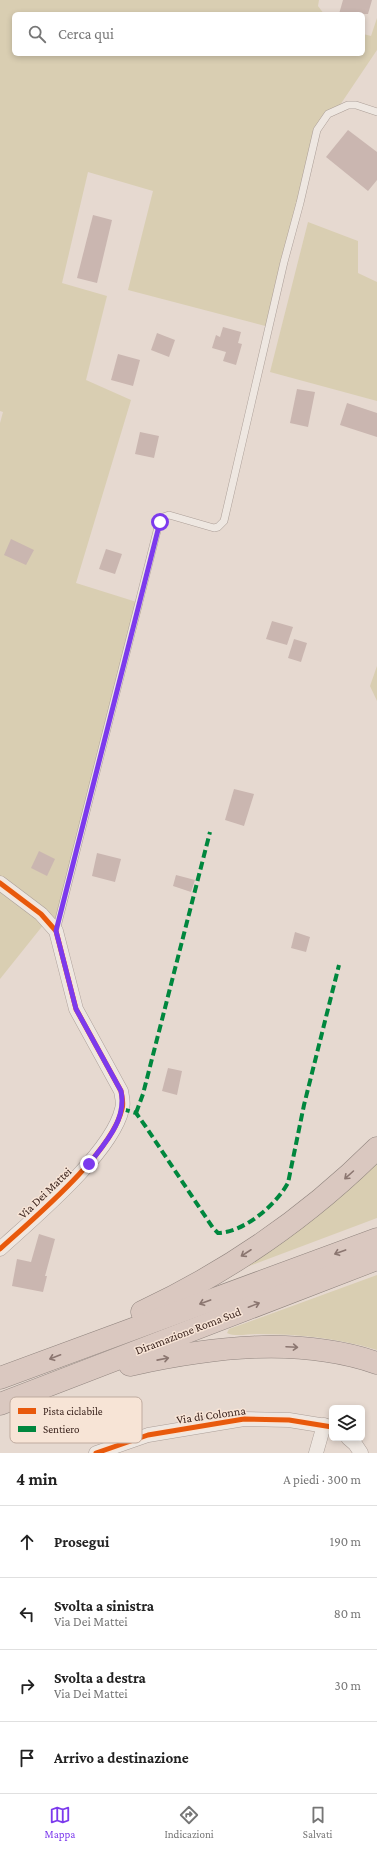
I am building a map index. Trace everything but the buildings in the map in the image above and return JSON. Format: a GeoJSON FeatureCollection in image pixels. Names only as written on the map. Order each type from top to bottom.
{"type":"FeatureCollection","features":[{"type":"Feature","properties":{"kind":"highway"},"geometry":{"type":"LineString","coordinates":[[92,1343],[117,1325],[209,1277],[275,1234],[318,1202],[377,1148]]}},
{"type":"Feature","properties":{"kind":"highway","name":"Diramazione Roma Sud"},"geometry":{"type":"LineString","coordinates":[[0,1378],[377,1239]]}},
{"type":"Feature","properties":{"kind":"highway","name":"Diramazione Roma Sud"},"geometry":{"type":"LineString","coordinates":[[19,1397],[377,1259]]}},
{"type":"Feature","properties":{"kind":"highway"},"geometry":{"type":"LineString","coordinates":[[88,1371],[123,1367],[177,1356],[212,1351],[278,1347],[314,1348],[341,1353],[377,1363]]}},
{"type":"Feature","properties":{"kind":"highway","name":"Diramazione Roma Sud"},"geometry":{"type":"LineString","coordinates":[[0,1404],[10,1400]]}},
{"type":"Feature","properties":{"kind":"street","name":"Via Dei Mattei"},"geometry":{"type":"LineString","coordinates":[[0,883],[41,914],[56,931],[76,1009],[121,1091],[123,1100],[122,1109],[109,1137],[89,1164],[37,1216],[0,1249]]}},
{"type":"Feature","properties":{"kind":"street","name":"Via di Colonna"},"geometry":{"type":"LineString","coordinates":[[142,1437],[244,1419],[289,1420],[328,1426]]}},
{"type":"Feature","properties":{"kind":"street"},"geometry":{"type":"LineString","coordinates":[[316,1453],[328,1426]]}},
{"type":"Feature","properties":{"kind":"street"},"geometry":{"type":"LineString","coordinates":[[352,1441],[361,1453]]}},
{"type":"Feature","properties":{"kind":"street","name":"Via di Colonna"},"geometry":{"type":"LineString","coordinates":[[96,1453],[125,1443]]}},
{"type":"Feature","properties":{"kind":"lane"},"geometry":{"type":"LineString","coordinates":[[56,931],[158,527],[163,517],[169,515],[214,528],[218,527],[224,521],[284,262],[300,203],[317,130],[328,114],[348,105],[356,105],[377,112]]}},
{"type":"Feature","properties":{"kind":"shaded area"},"geometry":{"type":"Polygon","coordinates":[[[0,0],[319,0],[318,6],[322,12],[12,12],[12,56],[365,56],[365,34],[371,36],[377,18],[377,50],[338,108],[322,122],[269,327],[128,290],[153,191],[88,172],[62,283],[107,296],[86,380],[131,400],[76,583],[143,604],[58,918],[48,919],[0,979],[0,423],[3,412],[0,411],[0,0]]]}},
{"type":"Feature","properties":{"kind":"shaded area"},"geometry":{"type":"Polygon","coordinates":[[[308,222],[358,241],[358,273],[377,282],[377,401],[270,372],[308,222]]]}},
{"type":"Feature","properties":{"kind":"shaded area"},"geometry":{"type":"Polygon","coordinates":[[[377,666],[377,701],[370,686],[377,666]]]}},
{"type":"Feature","properties":{"kind":"shaded area"},"geometry":{"type":"Polygon","coordinates":[[[377,1154],[377,1218],[236,1271],[377,1154]]]}},
{"type":"Feature","properties":{"kind":"shaded area"},"geometry":{"type":"Polygon","coordinates":[[[377,1275],[377,1350],[347,1342],[303,1336],[273,1334],[238,1335],[227,1333],[229,1329],[377,1275]]]}},
{"type":"Feature","properties":{"kind":"marked path"},"geometry":{"type":"LineString","coordinates":[[136,1113],[143,1094],[210,832]]}},
{"type":"Feature","properties":{"kind":"marked path"},"geometry":{"type":"LineString","coordinates":[[122,1109],[136,1113],[213,1228],[218,1233],[228,1232],[248,1223],[267,1209],[288,1183],[304,1105],[339,965]]}},
{"type":"Feature","properties":{"kind":"cycle path"},"geometry":{"type":"LineString","coordinates":[[0,883],[41,914],[56,931],[76,1009],[121,1091],[123,1100],[122,1109],[115,1126],[104,1145],[70,1184],[0,1249]]}},
{"type":"Feature","properties":{"kind":"cycle path"},"geometry":{"type":"LineString","coordinates":[[142,1437],[244,1419],[289,1420],[329,1427]]}},
{"type":"Feature","properties":{"kind":"cycle path"},"geometry":{"type":"LineString","coordinates":[[96,1453],[125,1443]]}},
{"type":"Feature","properties":{"kind":"route"},"geometry":{"type":"LineString","coordinates":[[89,1164],[109,1137],[118,1121],[123,1100],[121,1091],[76,1009],[66,977],[62,949],[56,931],[160,522]]}}]}
